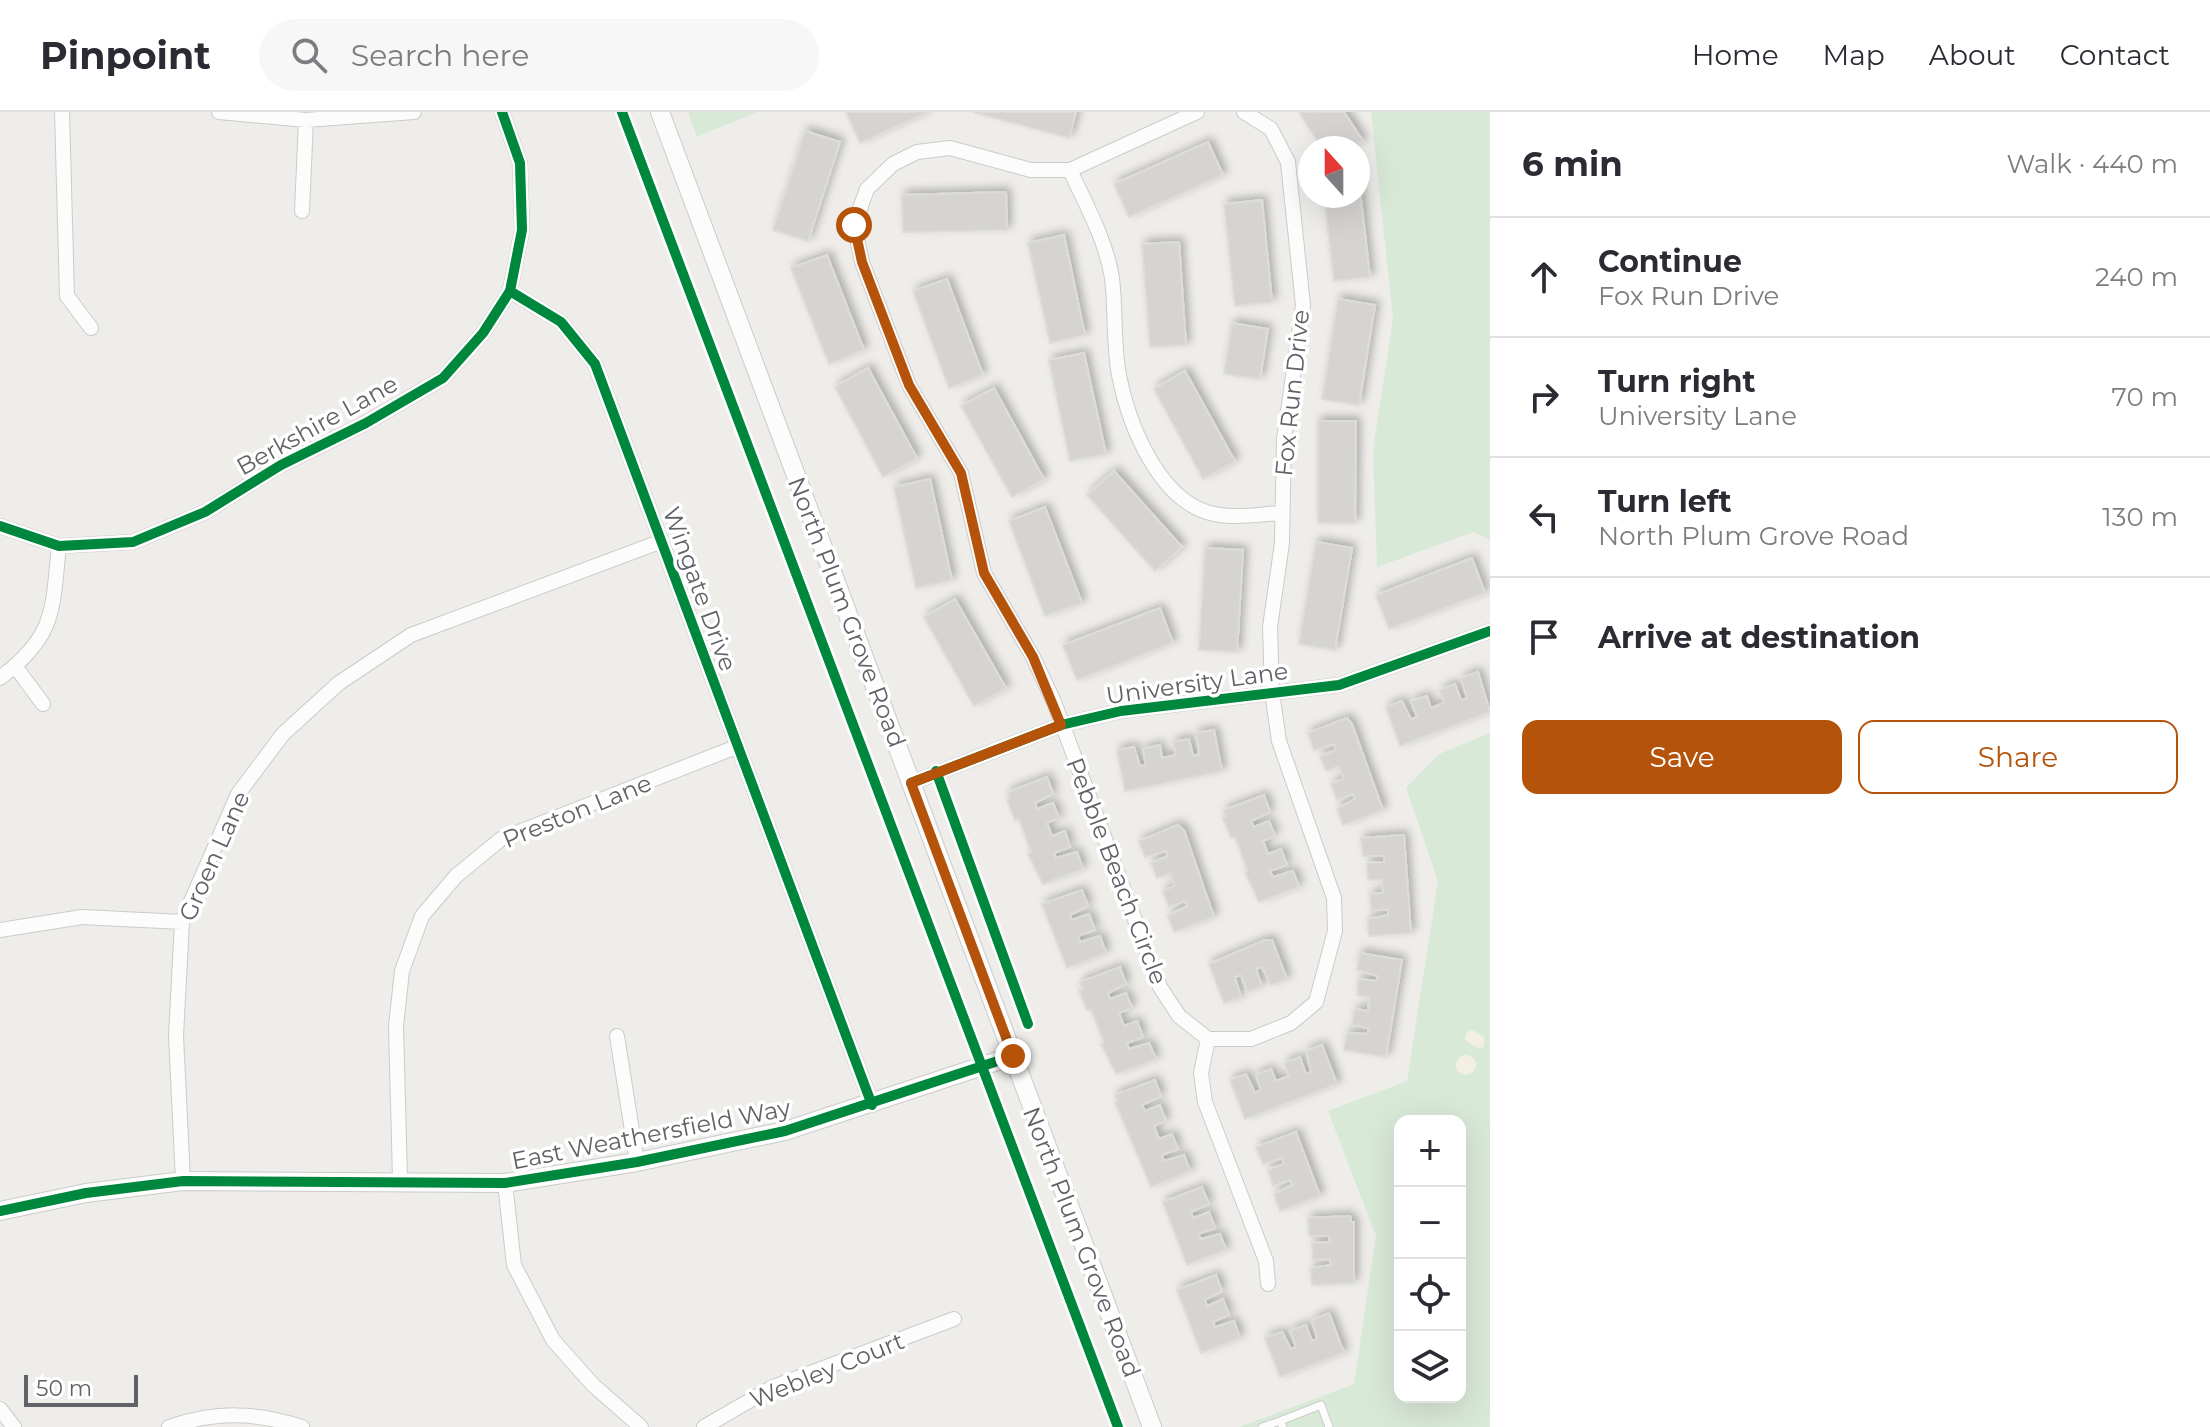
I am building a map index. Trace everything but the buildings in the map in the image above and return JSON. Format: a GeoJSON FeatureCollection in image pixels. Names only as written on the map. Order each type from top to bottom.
{"type":"FeatureCollection","features":[{"type":"Feature","properties":{"kind":"street"},"geometry":{"type":"LineString","coordinates":[[62,112],[67,296],[91,328]]}},
{"type":"Feature","properties":{"kind":"street"},"geometry":{"type":"LineString","coordinates":[[219,112],[306,120],[414,112]]}},
{"type":"Feature","properties":{"kind":"street"},"geometry":{"type":"LineString","coordinates":[[502,112],[520,163],[522,230],[510,291]]}},
{"type":"Feature","properties":{"kind":"street","name":"North Plum Grove Road"},"geometry":{"type":"LineString","coordinates":[[660,112],[1152,1427]]}},
{"type":"Feature","properties":{"kind":"street"},"geometry":{"type":"LineString","coordinates":[[1061,725],[1033,657],[984,573],[961,473],[909,385],[862,262],[854,225],[867,189],[893,164],[917,152],[950,148],[1031,170],[1070,170],[1197,112]]}},
{"type":"Feature","properties":{"kind":"street","name":"Fox Run Drive"},"geometry":{"type":"LineString","coordinates":[[1244,112],[1271,129],[1288,162],[1303,305],[1284,439],[1282,543],[1270,627],[1272,692]]}},
{"type":"Feature","properties":{"kind":"street"},"geometry":{"type":"LineString","coordinates":[[302,211],[306,120]]}},
{"type":"Feature","properties":{"kind":"street"},"geometry":{"type":"LineString","coordinates":[[1070,170],[1106,248],[1112,277],[1119,374],[1131,420],[1162,477],[1186,504],[1219,515],[1281,513]]}},
{"type":"Feature","properties":{"kind":"street","name":"Wingate Drive"},"geometry":{"type":"LineString","coordinates":[[510,291],[561,322],[595,364],[872,1105]]}},
{"type":"Feature","properties":{"kind":"street","name":"Berkshire Lane"},"geometry":{"type":"LineString","coordinates":[[59,546],[133,542],[205,512],[281,465],[366,423],[443,378],[483,333],[510,291]]}},
{"type":"Feature","properties":{"kind":"street"},"geometry":{"type":"LineString","coordinates":[[0,526],[59,546],[52,620],[27,657],[0,678]]}},
{"type":"Feature","properties":{"kind":"street","name":"Groen Lane"},"geometry":{"type":"LineString","coordinates":[[183,1181],[176,1036],[182,922],[238,794],[283,734],[339,683],[411,635],[662,541]]}},
{"type":"Feature","properties":{"kind":"street","name":"University Lane"},"geometry":{"type":"LineString","coordinates":[[911,783],[1061,725],[1121,711],[1361,679],[1490,631]]}},
{"type":"Feature","properties":{"kind":"street"},"geometry":{"type":"LineString","coordinates":[[15,666],[43,704]]}},
{"type":"Feature","properties":{"kind":"street"},"geometry":{"type":"LineString","coordinates":[[1268,1284],[1266,1261],[1205,1102],[1201,1073],[1208,1039],[1251,1039],[1291,1023],[1316,1002],[1335,931],[1334,898],[1279,741],[1272,692]]}},
{"type":"Feature","properties":{"kind":"street","name":"Pebble Beach Circle"},"geometry":{"type":"LineString","coordinates":[[1061,725],[1160,987],[1179,1016],[1208,1039]]}},
{"type":"Feature","properties":{"kind":"street","name":"Preston Lane"},"geometry":{"type":"LineString","coordinates":[[400,1180],[396,1026],[402,971],[422,916],[456,876],[501,839],[736,747]]}},
{"type":"Feature","properties":{"kind":"street"},"geometry":{"type":"LineString","coordinates":[[0,930],[82,917],[182,922]]}},
{"type":"Feature","properties":{"kind":"street"},"geometry":{"type":"LineString","coordinates":[[617,1036],[637,1162]]}},
{"type":"Feature","properties":{"kind":"street","name":"East Weathersfield Way"},"geometry":{"type":"LineString","coordinates":[[0,1211],[86,1193],[183,1181],[505,1183],[637,1162],[785,1131],[872,1105],[1013,1056]]}},
{"type":"Feature","properties":{"kind":"street"},"geometry":{"type":"LineString","coordinates":[[505,1183],[514,1265],[553,1340],[593,1385],[641,1427]]}},
{"type":"Feature","properties":{"kind":"street","name":"Webley Court"},"geometry":{"type":"LineString","coordinates":[[704,1427],[773,1387],[954,1319]]}},
{"type":"Feature","properties":{"kind":"street"},"geometry":{"type":"LineString","coordinates":[[0,1409],[14,1427]]}},
{"type":"Feature","properties":{"kind":"street"},"geometry":{"type":"LineString","coordinates":[[169,1427],[195,1418],[241,1413],[302,1427]]}},
{"type":"Feature","properties":{"kind":"lane"},"geometry":{"type":"LineString","coordinates":[[1262,1427],[1282,1424],[1321,1405],[1329,1427]]}},
{"type":"Feature","properties":{"kind":"green space"},"geometry":{"type":"Polygon","coordinates":[[[688,112],[757,112],[697,137],[688,112]]]}},
{"type":"Feature","properties":{"kind":"green space"},"geometry":{"type":"Polygon","coordinates":[[[1371,112],[1490,112],[1490,540],[1474,532],[1377,567],[1373,450],[1393,319],[1371,112]]]}},
{"type":"Feature","properties":{"kind":"green space"},"geometry":{"type":"Polygon","coordinates":[[[1490,733],[1490,1427],[1239,1427],[1354,1384],[1376,1236],[1328,1111],[1407,1081],[1438,881],[1406,788],[1439,754],[1490,733]]]}},
{"type":"Feature","properties":{"kind":"sand"},"geometry":{"type":"Polygon","coordinates":[[[1472,1030],[1484,1037],[1484,1047],[1478,1048],[1465,1040],[1466,1033],[1472,1030]]]}},
{"type":"Feature","properties":{"kind":"sand"},"geometry":{"type":"Polygon","coordinates":[[[1466,1055],[1473,1058],[1476,1065],[1473,1072],[1466,1075],[1459,1072],[1456,1065],[1459,1058],[1466,1055]]]}},
{"type":"Feature","properties":{"kind":"cycle path"},"geometry":{"type":"LineString","coordinates":[[502,112],[520,163],[522,230],[510,291],[561,322],[595,364],[872,1105]]}},
{"type":"Feature","properties":{"kind":"cycle path"},"geometry":{"type":"LineString","coordinates":[[622,112],[1118,1427]]}},
{"type":"Feature","properties":{"kind":"cycle path"},"geometry":{"type":"LineString","coordinates":[[0,526],[59,546],[133,542],[205,512],[281,465],[366,423],[443,378],[483,333],[510,291]]}},
{"type":"Feature","properties":{"kind":"cycle path"},"geometry":{"type":"LineString","coordinates":[[911,783],[1061,725],[1121,711],[1339,685],[1490,631]]}},
{"type":"Feature","properties":{"kind":"cycle path"},"geometry":{"type":"LineString","coordinates":[[936,771],[1028,1024]]}},
{"type":"Feature","properties":{"kind":"cycle path"},"geometry":{"type":"LineString","coordinates":[[0,1211],[86,1193],[183,1181],[505,1183],[637,1162],[785,1131],[1013,1056]]}},
{"type":"Feature","properties":{"kind":"route"},"geometry":{"type":"LineString","coordinates":[[854,225],[862,262],[909,385],[961,473],[984,573],[1033,657],[1061,725],[911,783],[1013,1056]]}}]}
